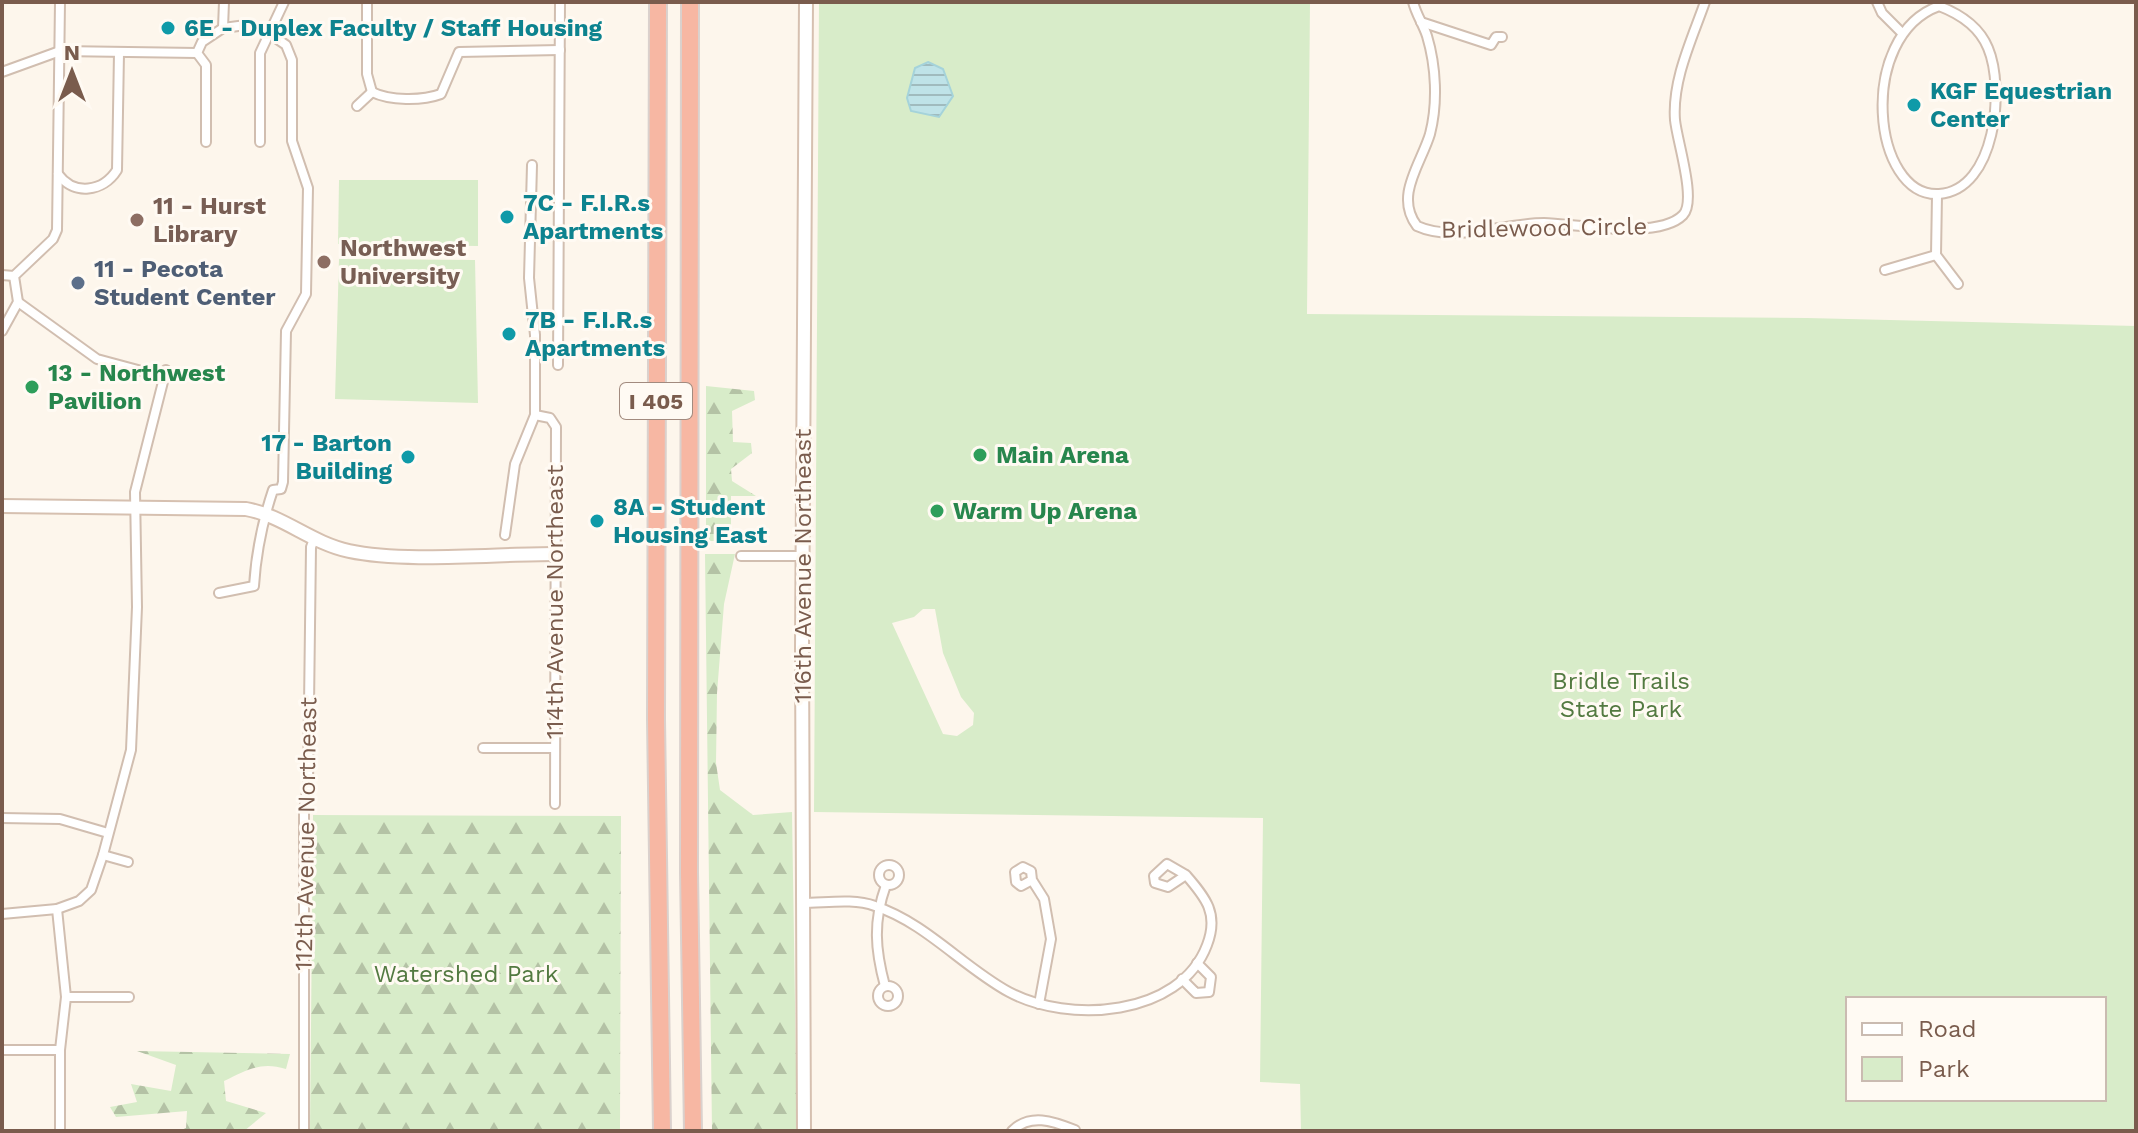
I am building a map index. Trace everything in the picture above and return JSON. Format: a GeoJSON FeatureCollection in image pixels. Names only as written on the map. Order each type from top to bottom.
{"type":"FeatureCollection","features":[{"type":"Feature","properties":{"kind":"highway","name":"I 405"},"geometry":{"type":"LineString","coordinates":[[658,2],[656,719],[662,1131]]}},
{"type":"Feature","properties":{"kind":"highway","name":"I 405"},"geometry":{"type":"LineString","coordinates":[[690,2],[689,872],[693,1131]]}},
{"type":"Feature","properties":{"kind":"street"},"geometry":{"type":"LineString","coordinates":[[2,914],[57,909],[79,901],[91,890],[103,855],[128,772],[131,750],[136,485],[165,374],[97,359],[18,302],[14,288],[14,276],[53,239],[57,230],[60,2]]}},
{"type":"Feature","properties":{"kind":"street"},"geometry":{"type":"LineString","coordinates":[[223,28],[224,2]]}},
{"type":"Feature","properties":{"kind":"street"},"geometry":{"type":"LineString","coordinates":[[260,142],[260,53],[284,2]]}},
{"type":"Feature","properties":{"kind":"street"},"geometry":{"type":"LineString","coordinates":[[367,2],[367,74],[372,92]]}},
{"type":"Feature","properties":{"kind":"street"},"geometry":{"type":"LineString","coordinates":[[558,365],[560,2]]}},
{"type":"Feature","properties":{"kind":"street","name":"116th Avenue Northeast"},"geometry":{"type":"LineString","coordinates":[[804,1131],[802,903],[806,2]]}},
{"type":"Feature","properties":{"kind":"street","name":"Bridlewood Circle"},"geometry":{"type":"LineString","coordinates":[[1413,2],[1433,60],[1434,107],[1430,134],[1408,197],[1408,209],[1417,226],[1437,233],[1542,223],[1653,227],[1682,217],[1688,206],[1675,119],[1675,93],[1705,2]]}},
{"type":"Feature","properties":{"kind":"street"},"geometry":{"type":"LineString","coordinates":[[1877,2],[1882,13],[1902,33]]}},
{"type":"Feature","properties":{"kind":"street"},"geometry":{"type":"LineString","coordinates":[[1939,4],[1959,13],[1988,47],[1995,113],[1987,148],[1977,169],[1964,183],[1937,195],[1911,182],[1898,166],[1889,149],[1882,120],[1886,67],[1902,33],[1916,18],[1939,4]]}},
{"type":"Feature","properties":{"kind":"street"},"geometry":{"type":"LineString","coordinates":[[1421,22],[1491,45],[1496,37],[1502,37]]}},
{"type":"Feature","properties":{"kind":"street"},"geometry":{"type":"LineString","coordinates":[[197,53],[202,42],[223,28],[246,25],[271,33],[286,45],[292,60],[292,141],[308,188],[306,294],[286,331],[283,482],[281,489],[273,490],[266,513],[256,553],[254,586],[219,593]]}},
{"type":"Feature","properties":{"kind":"street"},"geometry":{"type":"LineString","coordinates":[[372,92],[383,97],[431,98],[441,94],[453,58],[467,49],[560,50]]}},
{"type":"Feature","properties":{"kind":"street"},"geometry":{"type":"LineString","coordinates":[[2,72],[60,51],[197,53]]}},
{"type":"Feature","properties":{"kind":"street"},"geometry":{"type":"LineString","coordinates":[[58,174],[73,189],[87,190],[117,170],[119,53]]}},
{"type":"Feature","properties":{"kind":"street"},"geometry":{"type":"LineString","coordinates":[[197,53],[206,65],[206,142]]}},
{"type":"Feature","properties":{"kind":"street"},"geometry":{"type":"LineString","coordinates":[[357,106],[372,92]]}},
{"type":"Feature","properties":{"kind":"street"},"geometry":{"type":"LineString","coordinates":[[505,535],[515,464],[535,415],[535,335],[529,278],[532,165]]}},
{"type":"Feature","properties":{"kind":"street"},"geometry":{"type":"LineString","coordinates":[[1937,195],[1936,255],[1958,284]]}},
{"type":"Feature","properties":{"kind":"street"},"geometry":{"type":"LineString","coordinates":[[1885,270],[1936,255]]}},
{"type":"Feature","properties":{"kind":"street"},"geometry":{"type":"LineString","coordinates":[[2,275],[14,276]]}},
{"type":"Feature","properties":{"kind":"street"},"geometry":{"type":"LineString","coordinates":[[2,285],[14,288]]}},
{"type":"Feature","properties":{"kind":"street"},"geometry":{"type":"LineString","coordinates":[[2,331],[18,302]]}},
{"type":"Feature","properties":{"kind":"street","name":"114th Avenue Northeast"},"geometry":{"type":"LineString","coordinates":[[535,415],[550,418],[556,427],[555,804]]}},
{"type":"Feature","properties":{"kind":"street"},"geometry":{"type":"LineString","coordinates":[[2,506],[246,509],[266,513],[332,546],[369,554],[554,554]]}},
{"type":"Feature","properties":{"kind":"street","name":"112th Avenue Northeast"},"geometry":{"type":"LineString","coordinates":[[304,1131],[304,810],[308,786],[310,561],[314,539]]}},
{"type":"Feature","properties":{"kind":"street"},"geometry":{"type":"LineString","coordinates":[[741,556],[803,556]]}},
{"type":"Feature","properties":{"kind":"street"},"geometry":{"type":"LineString","coordinates":[[483,748],[555,748]]}},
{"type":"Feature","properties":{"kind":"street"},"geometry":{"type":"LineString","coordinates":[[2,818],[60,819],[108,833]]}},
{"type":"Feature","properties":{"kind":"street"},"geometry":{"type":"LineString","coordinates":[[103,855],[128,862]]}},
{"type":"Feature","properties":{"kind":"street"},"geometry":{"type":"LineString","coordinates":[[802,903],[862,902],[878,907],[924,933],[1009,993],[1039,1004],[1108,1010],[1134,1007],[1159,996],[1191,972],[1206,949],[1213,922],[1206,898],[1186,875]]}},
{"type":"Feature","properties":{"kind":"street"},"geometry":{"type":"LineString","coordinates":[[1032,880],[1044,899],[1051,939],[1039,1004]]}},
{"type":"Feature","properties":{"kind":"street"},"geometry":{"type":"LineString","coordinates":[[885,986],[876,947],[878,907],[886,885]]}},
{"type":"Feature","properties":{"kind":"street"},"geometry":{"type":"LineString","coordinates":[[57,909],[66,997],[60,1050],[60,1131]]}},
{"type":"Feature","properties":{"kind":"street"},"geometry":{"type":"LineString","coordinates":[[1182,979],[1196,993],[1209,992],[1213,980],[1197,963]]}},
{"type":"Feature","properties":{"kind":"street"},"geometry":{"type":"LineString","coordinates":[[66,997],[129,997]]}},
{"type":"Feature","properties":{"kind":"street"},"geometry":{"type":"LineString","coordinates":[[2,1050],[60,1050]]}},
{"type":"Feature","properties":{"kind":"street"},"geometry":{"type":"LineString","coordinates":[[1012,1131],[1025,1121],[1043,1120],[1075,1130]]}},
{"type":"Feature","properties":{"kind":"green space","name":"Bridle Trails State Park"},"geometry":{"type":"Polygon","coordinates":[[[819,2],[1310,2],[1307,314],[1807,318],[2136,326],[2136,1131],[1301,1131],[1300,1084],[1260,1082],[1263,818],[814,812],[819,2]],[[923,609],[914,617],[892,623],[943,734],[957,736],[973,725],[974,713],[961,697],[943,653],[935,609],[923,609]]]}},
{"type":"Feature","properties":{"kind":"green space"},"geometry":{"type":"Polygon","coordinates":[[[339,180],[478,180],[478,246],[338,244],[339,180]]]}},
{"type":"Feature","properties":{"kind":"green space"},"geometry":{"type":"Polygon","coordinates":[[[339,259],[475,260],[478,403],[335,399],[339,259]]]}},
{"type":"Feature","properties":{"kind":"green space"},"geometry":{"type":"Polygon","coordinates":[[[706,386],[754,391],[755,400],[732,411],[733,442],[751,443],[752,453],[731,469],[732,481],[756,496],[731,496],[731,541],[706,541],[706,386]]]}},
{"type":"Feature","properties":{"kind":"green space"},"geometry":{"type":"Polygon","coordinates":[[[705,554],[735,554],[724,604],[717,693],[716,763],[720,790],[753,815],[792,812],[797,1131],[712,1131],[705,554]]]}},
{"type":"Feature","properties":{"kind":"green space","name":"Watershed Park"},"geometry":{"type":"Polygon","coordinates":[[[313,815],[621,816],[620,1131],[310,1131],[313,815]]]}},
{"type":"Feature","properties":{"kind":"green space"},"geometry":{"type":"Polygon","coordinates":[[[137,1051],[290,1054],[286,1069],[261,1066],[224,1081],[226,1101],[266,1113],[244,1131],[179,1131],[186,1128],[187,1111],[116,1117],[110,1107],[137,1102],[131,1084],[171,1091],[176,1065],[137,1051]]]}},
{"type":"Feature","properties":{"kind":"water"},"geometry":{"type":"Polygon","coordinates":[[[928,62],[943,69],[953,96],[939,117],[911,111],[907,98],[915,68],[928,62]]]}},
{"type":"Feature","properties":{"kind":"place","name":"6E - Duplex Faculty / Staff Housing"},"geometry":{"type":"Point","coordinates":[168,28]}},
{"type":"Feature","properties":{"kind":"place","name":"KGF Equestrian Center"},"geometry":{"type":"Point","coordinates":[1914,105]}},
{"type":"Feature","properties":{"kind":"place","name":"7C - F.I.R.s Apartments"},"geometry":{"type":"Point","coordinates":[507,217]}},
{"type":"Feature","properties":{"kind":"place","name":"11 - Hurst Library"},"geometry":{"type":"Point","coordinates":[137,220]}},
{"type":"Feature","properties":{"kind":"place","name":"Northwest University"},"geometry":{"type":"Point","coordinates":[324,262]}},
{"type":"Feature","properties":{"kind":"place","name":"11 - Pecota Student Center"},"geometry":{"type":"Point","coordinates":[78,283]}},
{"type":"Feature","properties":{"kind":"place","name":"7B - F.I.R.s Apartments"},"geometry":{"type":"Point","coordinates":[509,334]}},
{"type":"Feature","properties":{"kind":"place","name":"13 - Northwest Pavilion"},"geometry":{"type":"Point","coordinates":[32,387]}},
{"type":"Feature","properties":{"kind":"place","name":"Main Arena"},"geometry":{"type":"Point","coordinates":[980,455]}},
{"type":"Feature","properties":{"kind":"place","name":"17 - Barton Building"},"geometry":{"type":"Point","coordinates":[408,457]}},
{"type":"Feature","properties":{"kind":"place","name":"Warm Up Arena"},"geometry":{"type":"Point","coordinates":[937,511]}},
{"type":"Feature","properties":{"kind":"place","name":"8A - Student Housing East"},"geometry":{"type":"Point","coordinates":[597,521]}}]}
